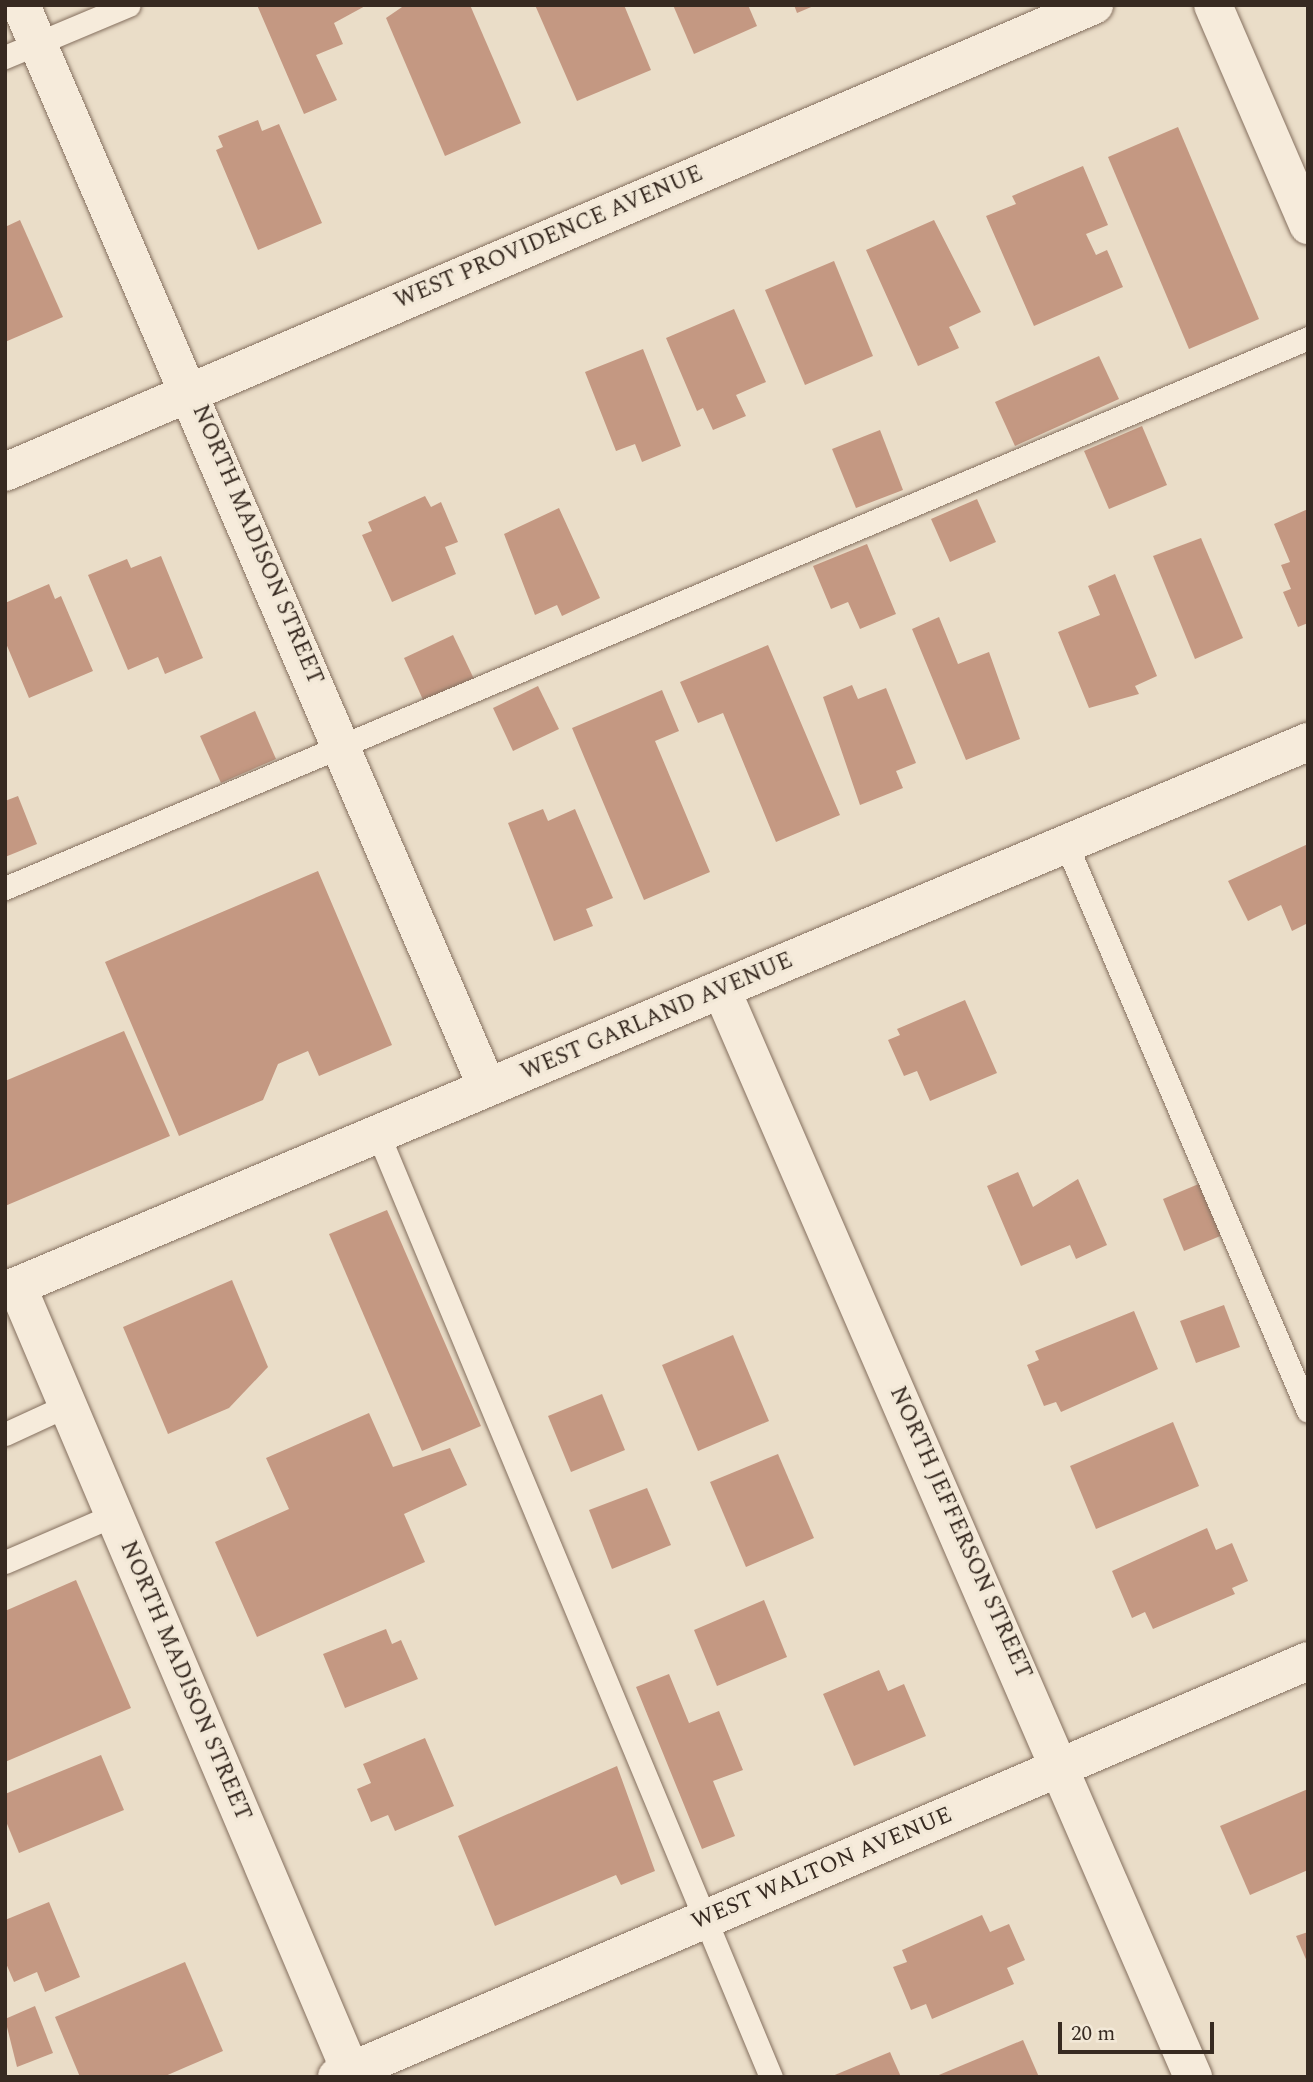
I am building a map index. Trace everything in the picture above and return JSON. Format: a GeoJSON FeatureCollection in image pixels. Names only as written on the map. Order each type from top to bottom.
{"type":"FeatureCollection","features":[{"type":"Feature","properties":{"kind":"street","name":"NORTH MADISON STREET"},"geometry":{"type":"LineString","coordinates":[[22,5],[21,50],[192,392],[487,1087]]}},
{"type":"Feature","properties":{"kind":"street","name":"WEST PROVIDENCE AVENUE"},"geometry":{"type":"LineString","coordinates":[[5,472],[1094,5]]}},
{"type":"Feature","properties":{"kind":"street"},"geometry":{"type":"LineString","coordinates":[[1213,5],[1308,225]]}},
{"type":"Feature","properties":{"kind":"street","name":"WEST GARLAND AVENUE"},"geometry":{"type":"LineString","coordinates":[[11,1289],[1308,742]]}},
{"type":"Feature","properties":{"kind":"street","name":"NORTH JEFFERSON STREET"},"geometry":{"type":"LineString","coordinates":[[722,990],[1062,1766],[1192,2077]]}},
{"type":"Feature","properties":{"kind":"street","name":"NORTH MADISON STREET"},"geometry":{"type":"LineString","coordinates":[[11,1289],[68,1405],[347,2075]]}},
{"type":"Feature","properties":{"kind":"street","name":"WEST WALTON AVENUE"},"geometry":{"type":"LineString","coordinates":[[347,2075],[1308,1661]]}},
{"type":"Feature","properties":{"kind":"lane"},"geometry":{"type":"LineString","coordinates":[[21,50],[129,5]]}},
{"type":"Feature","properties":{"kind":"lane"},"geometry":{"type":"LineString","coordinates":[[5,888],[1308,338]]}},
{"type":"Feature","properties":{"kind":"lane"},"geometry":{"type":"LineString","coordinates":[[1066,844],[1308,1411]]}},
{"type":"Feature","properties":{"kind":"lane"},"geometry":{"type":"LineString","coordinates":[[378,1134],[771,2077]]}},
{"type":"Feature","properties":{"kind":"lane"},"geometry":{"type":"LineString","coordinates":[[5,1434],[68,1405]]}},
{"type":"Feature","properties":{"kind":"lane"},"geometry":{"type":"LineString","coordinates":[[5,1562],[114,1515]]}},
{"type":"Feature","properties":{"kind":"building"},"geometry":{"type":"Polygon","coordinates":[[[257,5],[367,5],[334,23],[343,44],[316,55],[337,100],[304,114],[257,5]]]}},
{"type":"Feature","properties":{"kind":"building"},"geometry":{"type":"Polygon","coordinates":[[[405,5],[470,5],[521,123],[445,156],[386,18],[405,5]]]}},
{"type":"Feature","properties":{"kind":"building"},"geometry":{"type":"Polygon","coordinates":[[[535,5],[624,5],[651,70],[577,101],[535,5]]]}},
{"type":"Feature","properties":{"kind":"building"},"geometry":{"type":"Polygon","coordinates":[[[673,5],[748,5],[757,26],[694,54],[673,5]]]}},
{"type":"Feature","properties":{"kind":"building"},"geometry":{"type":"Polygon","coordinates":[[[794,5],[816,5],[797,13],[794,5]]]}},
{"type":"Feature","properties":{"kind":"building"},"geometry":{"type":"Polygon","coordinates":[[[258,120],[262,131],[279,124],[322,223],[258,250],[216,150],[223,147],[218,136],[258,120]]]}},
{"type":"Feature","properties":{"kind":"building"},"geometry":{"type":"Polygon","coordinates":[[[1178,127],[1259,319],[1189,349],[1108,157],[1178,127]]]}},
{"type":"Feature","properties":{"kind":"building"},"geometry":{"type":"Polygon","coordinates":[[[1083,166],[1108,225],[1086,234],[1096,255],[1107,250],[1123,287],[1034,326],[986,216],[1016,204],[1012,196],[1083,166]]]}},
{"type":"Feature","properties":{"kind":"building"},"geometry":{"type":"Polygon","coordinates":[[[20,220],[63,317],[5,342],[5,227],[20,220]]]}},
{"type":"Feature","properties":{"kind":"building"},"geometry":{"type":"Polygon","coordinates":[[[934,220],[981,312],[949,327],[959,348],[918,366],[866,250],[934,220]]]}},
{"type":"Feature","properties":{"kind":"building"},"geometry":{"type":"Polygon","coordinates":[[[834,261],[873,356],[805,385],[765,290],[834,261]]]}},
{"type":"Feature","properties":{"kind":"building"},"geometry":{"type":"Polygon","coordinates":[[[734,309],[766,382],[736,395],[746,416],[713,430],[703,408],[697,411],[666,338],[734,309]]]}},
{"type":"Feature","properties":{"kind":"building"},"geometry":{"type":"Polygon","coordinates":[[[643,349],[681,446],[642,462],[635,444],[616,451],[585,372],[643,349]]]}},
{"type":"Feature","properties":{"kind":"building"},"geometry":{"type":"Polygon","coordinates":[[[1099,356],[1119,399],[1015,446],[995,402],[1099,356]]]}},
{"type":"Feature","properties":{"kind":"building"},"geometry":{"type":"Polygon","coordinates":[[[1142,426],[1167,485],[1109,509],[1084,451],[1142,426]]]}},
{"type":"Feature","properties":{"kind":"building"},"geometry":{"type":"Polygon","coordinates":[[[880,430],[903,490],[856,508],[832,449],[880,430]]]}},
{"type":"Feature","properties":{"kind":"building"},"geometry":{"type":"Polygon","coordinates":[[[425,496],[431,507],[441,502],[458,542],[445,547],[456,574],[392,602],[362,535],[372,531],[368,522],[425,496]]]}},
{"type":"Feature","properties":{"kind":"building"},"geometry":{"type":"Polygon","coordinates":[[[977,499],[996,542],[950,562],[931,519],[977,499]]]}},
{"type":"Feature","properties":{"kind":"building"},"geometry":{"type":"Polygon","coordinates":[[[559,508],[600,598],[562,616],[557,605],[535,615],[504,534],[559,508]]]}},
{"type":"Feature","properties":{"kind":"building"},"geometry":{"type":"Polygon","coordinates":[[[1308,509],[1308,623],[1298,627],[1283,592],[1291,589],[1281,565],[1290,562],[1274,524],[1308,509]]]}},
{"type":"Feature","properties":{"kind":"building"},"geometry":{"type":"Polygon","coordinates":[[[1201,538],[1243,638],[1195,659],[1153,556],[1201,538]]]}},
{"type":"Feature","properties":{"kind":"building"},"geometry":{"type":"Polygon","coordinates":[[[867,544],[896,614],[860,629],[848,602],[831,609],[813,566],[867,544]]]}},
{"type":"Feature","properties":{"kind":"building"},"geometry":{"type":"Polygon","coordinates":[[[161,556],[203,658],[165,674],[158,657],[128,670],[88,575],[127,559],[131,568],[161,556]]]}},
{"type":"Feature","properties":{"kind":"building"},"geometry":{"type":"Polygon","coordinates":[[[1115,574],[1157,676],[1135,686],[1139,694],[1089,708],[1058,632],[1100,615],[1088,586],[1115,574]]]}},
{"type":"Feature","properties":{"kind":"building"},"geometry":{"type":"Polygon","coordinates":[[[49,584],[55,599],[61,596],[93,671],[29,698],[5,641],[5,603],[49,584]]]}},
{"type":"Feature","properties":{"kind":"building"},"geometry":{"type":"Polygon","coordinates":[[[939,617],[958,664],[989,652],[1020,739],[966,760],[912,629],[939,617]]]}},
{"type":"Feature","properties":{"kind":"building"},"geometry":{"type":"Polygon","coordinates":[[[453,635],[474,679],[424,702],[404,658],[453,635]]]}},
{"type":"Feature","properties":{"kind":"building"},"geometry":{"type":"Polygon","coordinates":[[[768,645],[840,815],[776,842],[723,713],[698,723],[680,682],[768,645]]]}},
{"type":"Feature","properties":{"kind":"building"},"geometry":{"type":"Polygon","coordinates":[[[852,685],[858,699],[886,688],[916,763],[896,771],[903,788],[860,805],[823,697],[852,685]]]}},
{"type":"Feature","properties":{"kind":"building"},"geometry":{"type":"Polygon","coordinates":[[[538,686],[559,729],[513,751],[493,708],[538,686]]]}},
{"type":"Feature","properties":{"kind":"building"},"geometry":{"type":"Polygon","coordinates":[[[662,690],[679,731],[655,741],[710,872],[644,900],[572,728],[662,690]]]}},
{"type":"Feature","properties":{"kind":"building"},"geometry":{"type":"Polygon","coordinates":[[[255,711],[276,759],[221,783],[200,736],[255,711]]]}},
{"type":"Feature","properties":{"kind":"building"},"geometry":{"type":"Polygon","coordinates":[[[18,796],[37,844],[5,857],[5,801],[18,796]]]}},
{"type":"Feature","properties":{"kind":"building"},"geometry":{"type":"Polygon","coordinates":[[[543,809],[548,821],[575,809],[613,898],[586,909],[593,926],[554,941],[508,823],[543,809]]]}},
{"type":"Feature","properties":{"kind":"building"},"geometry":{"type":"Polygon","coordinates":[[[1308,844],[1308,923],[1292,931],[1281,905],[1248,921],[1228,881],[1308,844]]]}},
{"type":"Feature","properties":{"kind":"building"},"geometry":{"type":"Polygon","coordinates":[[[318,871],[392,1045],[319,1076],[308,1051],[278,1064],[263,1100],[179,1136],[105,962],[318,871]]]}},
{"type":"Feature","properties":{"kind":"building"},"geometry":{"type":"Polygon","coordinates":[[[965,1000],[997,1073],[930,1101],[917,1071],[904,1076],[888,1040],[900,1035],[897,1029],[965,1000]]]}},
{"type":"Feature","properties":{"kind":"building"},"geometry":{"type":"Polygon","coordinates":[[[124,1031],[170,1136],[5,1206],[5,1081],[124,1031]]]}},
{"type":"Feature","properties":{"kind":"building"},"geometry":{"type":"Polygon","coordinates":[[[1018,1172],[1033,1207],[1078,1179],[1107,1245],[1076,1259],[1070,1245],[1021,1266],[987,1186],[1018,1172]]]}},
{"type":"Feature","properties":{"kind":"building"},"geometry":{"type":"Polygon","coordinates":[[[1208,1180],[1230,1232],[1184,1251],[1163,1199],[1208,1180]]]}},
{"type":"Feature","properties":{"kind":"building"},"geometry":{"type":"Polygon","coordinates":[[[387,1210],[481,1426],[422,1451],[329,1234],[387,1210]]]}},
{"type":"Feature","properties":{"kind":"building"},"geometry":{"type":"Polygon","coordinates":[[[232,1280],[268,1367],[229,1408],[168,1434],[123,1327],[232,1280]]]}},
{"type":"Feature","properties":{"kind":"building"},"geometry":{"type":"Polygon","coordinates":[[[1224,1305],[1240,1347],[1196,1363],[1180,1321],[1224,1305]]]}},
{"type":"Feature","properties":{"kind":"building"},"geometry":{"type":"Polygon","coordinates":[[[1134,1311],[1158,1369],[1061,1412],[1056,1402],[1044,1406],[1027,1365],[1039,1360],[1035,1351],[1134,1311]]]}},
{"type":"Feature","properties":{"kind":"building"},"geometry":{"type":"Polygon","coordinates":[[[733,1335],[769,1421],[698,1451],[662,1365],[733,1335]]]}},
{"type":"Feature","properties":{"kind":"building"},"geometry":{"type":"Polygon","coordinates":[[[602,1394],[625,1450],[571,1472],[548,1416],[602,1394]]]}},
{"type":"Feature","properties":{"kind":"building"},"geometry":{"type":"Polygon","coordinates":[[[369,1413],[393,1467],[450,1448],[467,1485],[404,1514],[425,1562],[257,1637],[215,1542],[289,1509],[266,1458],[369,1413]]]}},
{"type":"Feature","properties":{"kind":"building"},"geometry":{"type":"Polygon","coordinates":[[[1173,1422],[1199,1486],[1096,1529],[1070,1466],[1173,1422]]]}},
{"type":"Feature","properties":{"kind":"building"},"geometry":{"type":"Polygon","coordinates":[[[778,1454],[814,1538],[746,1567],[710,1482],[778,1454]]]}},
{"type":"Feature","properties":{"kind":"building"},"geometry":{"type":"Polygon","coordinates":[[[647,1488],[671,1545],[612,1569],[589,1510],[647,1488]]]}},
{"type":"Feature","properties":{"kind":"building"},"geometry":{"type":"Polygon","coordinates":[[[1207,1528],[1216,1550],[1232,1543],[1248,1581],[1232,1588],[1235,1594],[1153,1629],[1145,1612],[1132,1618],[1112,1571],[1207,1528]]]}},
{"type":"Feature","properties":{"kind":"building"},"geometry":{"type":"Polygon","coordinates":[[[76,1580],[131,1708],[5,1762],[5,1611],[76,1580]]]}},
{"type":"Feature","properties":{"kind":"building"},"geometry":{"type":"Polygon","coordinates":[[[764,1600],[787,1657],[717,1686],[694,1630],[764,1600]]]}},
{"type":"Feature","properties":{"kind":"building"},"geometry":{"type":"Polygon","coordinates":[[[386,1629],[392,1644],[401,1640],[418,1679],[345,1708],[323,1654],[386,1629]]]}},
{"type":"Feature","properties":{"kind":"building"},"geometry":{"type":"Polygon","coordinates":[[[879,1670],[888,1691],[904,1684],[926,1736],[854,1766],[823,1694],[879,1670]]]}},
{"type":"Feature","properties":{"kind":"building"},"geometry":{"type":"Polygon","coordinates":[[[669,1674],[689,1723],[719,1711],[743,1770],[713,1781],[735,1836],[702,1849],[636,1687],[669,1674]]]}},
{"type":"Feature","properties":{"kind":"building"},"geometry":{"type":"Polygon","coordinates":[[[425,1738],[454,1806],[395,1831],[388,1815],[371,1822],[357,1789],[371,1783],[363,1764],[425,1738]]]}},
{"type":"Feature","properties":{"kind":"building"},"geometry":{"type":"Polygon","coordinates":[[[101,1755],[124,1810],[19,1853],[5,1819],[5,1794],[101,1755]]]}},
{"type":"Feature","properties":{"kind":"building"},"geometry":{"type":"Polygon","coordinates":[[[617,1766],[655,1871],[621,1885],[616,1875],[495,1926],[458,1836],[617,1766]]]}},
{"type":"Feature","properties":{"kind":"building"},"geometry":{"type":"Polygon","coordinates":[[[1308,1789],[1308,1870],[1250,1895],[1220,1826],[1308,1789]]]}},
{"type":"Feature","properties":{"kind":"building"},"geometry":{"type":"Polygon","coordinates":[[[49,1902],[80,1977],[45,1992],[37,1972],[14,1982],[5,1961],[5,1920],[49,1902]]]}},
{"type":"Feature","properties":{"kind":"building"},"geometry":{"type":"Polygon","coordinates":[[[982,1915],[990,1932],[1009,1924],[1025,1960],[1007,1968],[1014,1984],[932,2019],[926,2004],[911,2010],[893,1967],[907,1962],[902,1950],[982,1915]]]}},
{"type":"Feature","properties":{"kind":"building"},"geometry":{"type":"Polygon","coordinates":[[[1308,1932],[1308,1964],[1296,1936],[1308,1932]]]}},
{"type":"Feature","properties":{"kind":"building"},"geometry":{"type":"Polygon","coordinates":[[[185,1962],[223,2051],[163,2077],[80,2077],[55,2017],[185,1962]]]}},
{"type":"Feature","properties":{"kind":"building"},"geometry":{"type":"Polygon","coordinates":[[[35,2006],[53,2053],[17,2067],[5,2019],[35,2006]]]}},
{"type":"Feature","properties":{"kind":"building"},"geometry":{"type":"Polygon","coordinates":[[[1023,2040],[1039,2077],[934,2077],[1023,2040]]]}},
{"type":"Feature","properties":{"kind":"building"},"geometry":{"type":"Polygon","coordinates":[[[890,2052],[901,2077],[830,2077],[890,2052]]]}}]}
